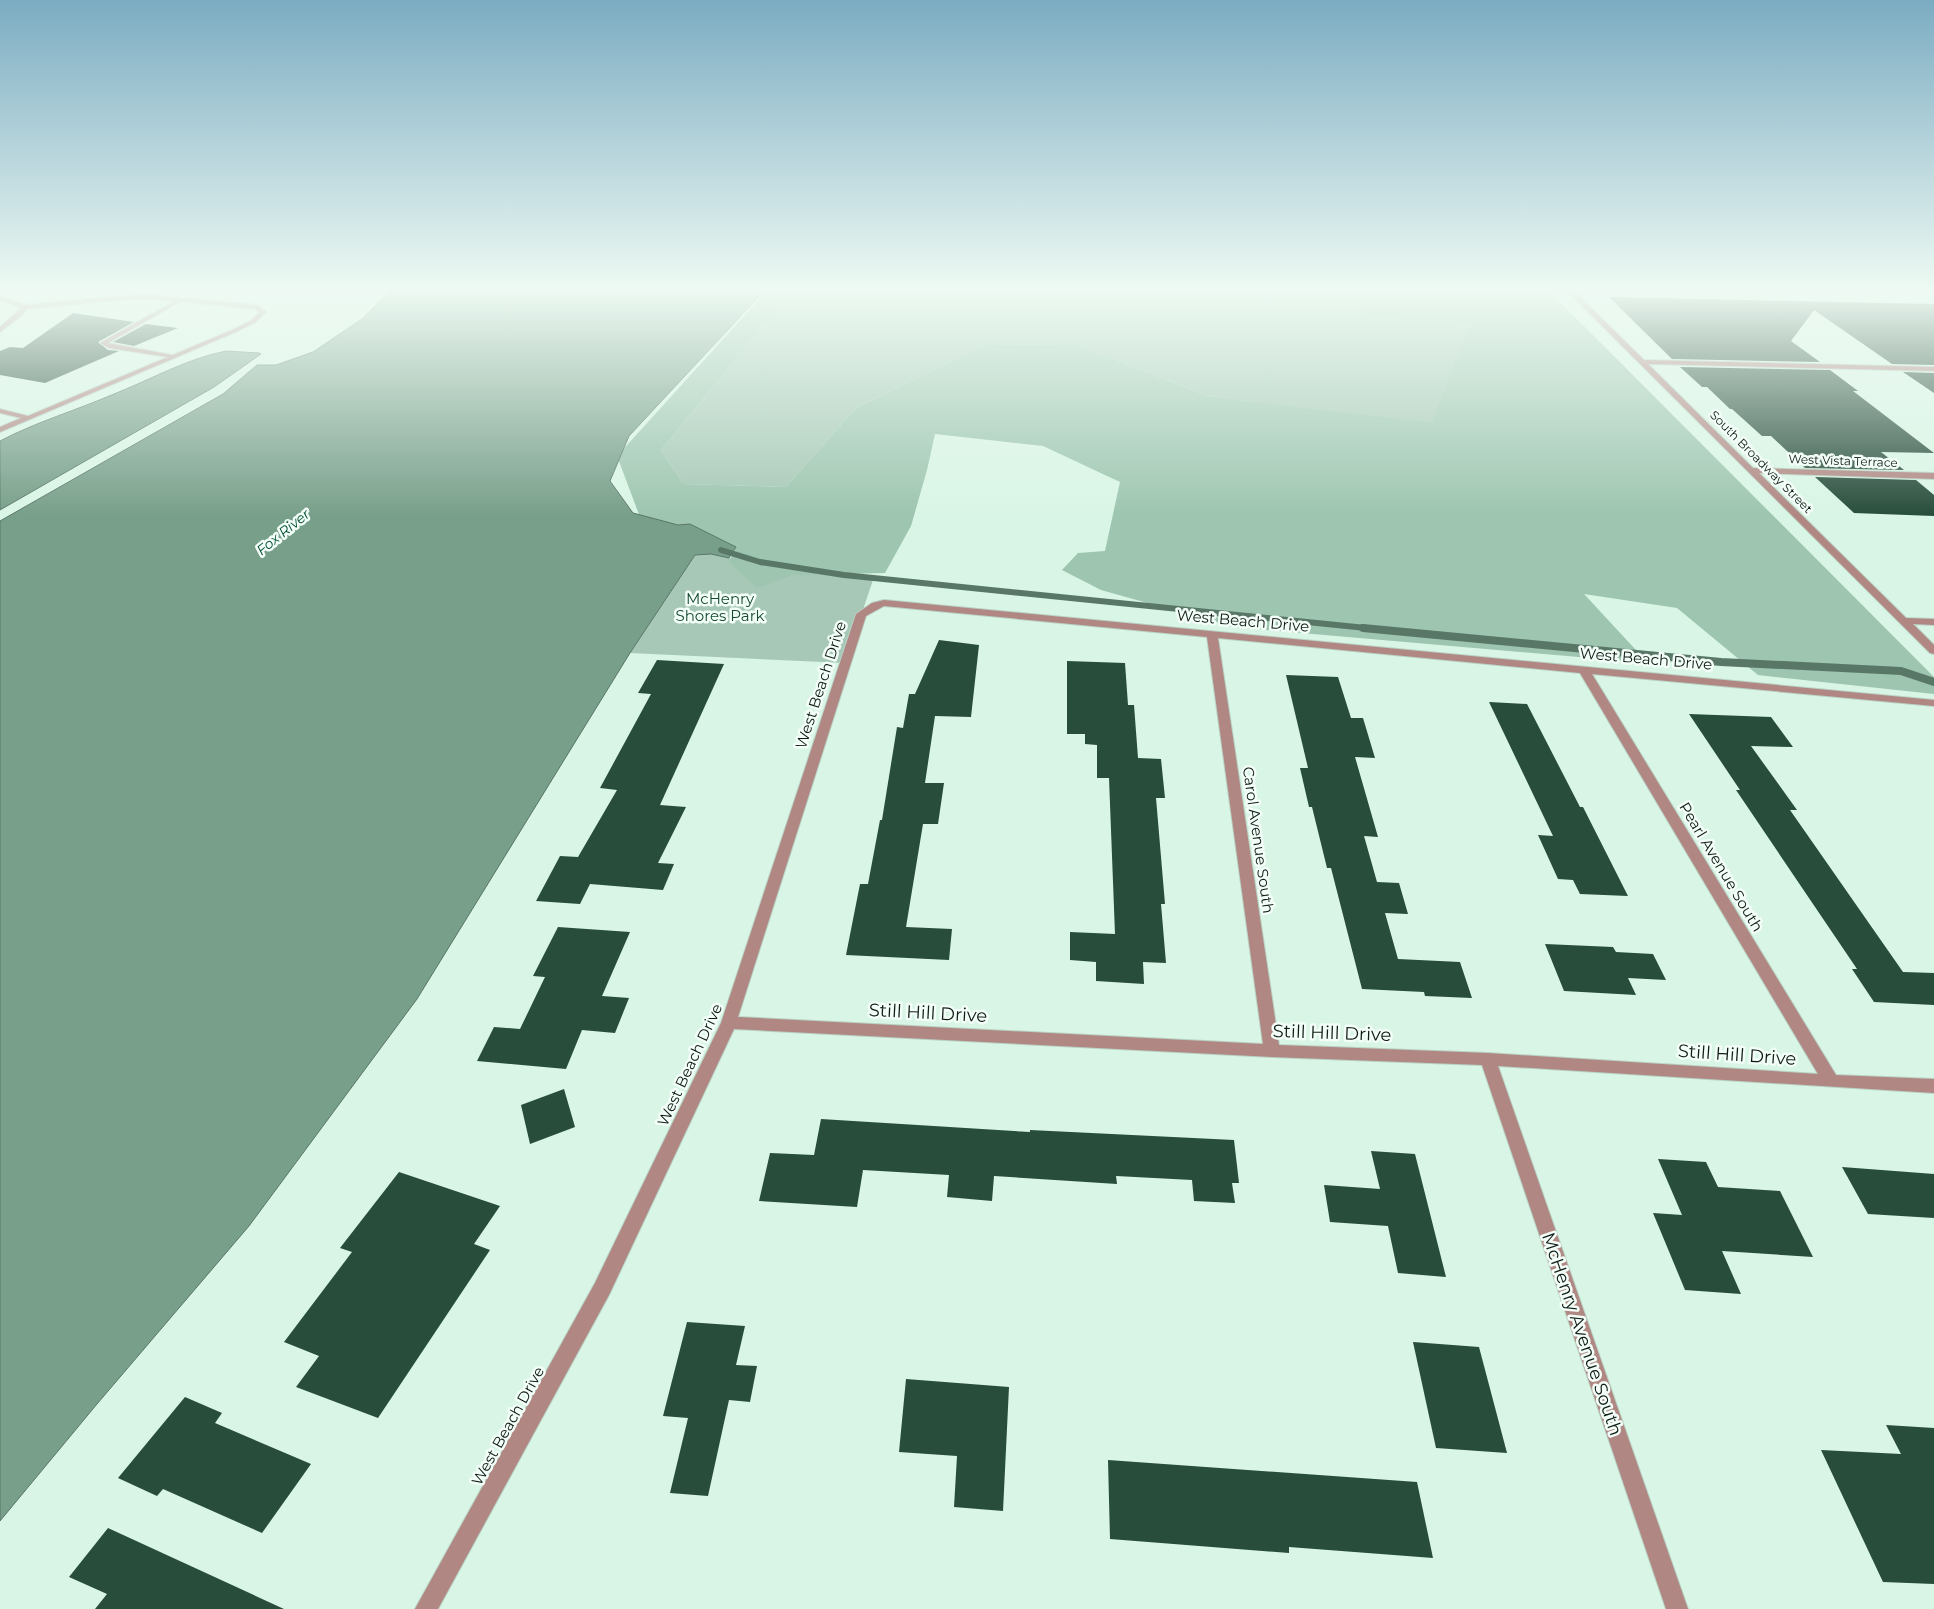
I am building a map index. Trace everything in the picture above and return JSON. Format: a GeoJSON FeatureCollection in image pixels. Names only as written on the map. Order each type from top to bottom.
{"type":"FeatureCollection","features":[{"type":"Feature","properties":{"kind":"street"},"geometry":{"type":"LineString","coordinates":[[0,430],[151,366]]}},
{"type":"Feature","properties":{"kind":"street","name":"South Broadway Street"},"geometry":{"type":"LineString","coordinates":[[1646,366],[1934,651]]}},
{"type":"Feature","properties":{"kind":"street"},"geometry":{"type":"LineString","coordinates":[[1812,366],[1934,369]]}},
{"type":"Feature","properties":{"kind":"street"},"geometry":{"type":"LineString","coordinates":[[0,411],[28,418]]}},
{"type":"Feature","properties":{"kind":"street","name":"West Vista Terrace"},"geometry":{"type":"LineString","coordinates":[[1751,470],[1934,476]]}},
{"type":"Feature","properties":{"kind":"street","name":"West Beach Drive"},"geometry":{"type":"LineString","coordinates":[[426,1609],[602,1289],[729,1023],[861,614],[876,604],[884,603],[1934,703]]}},
{"type":"Feature","properties":{"kind":"street"},"geometry":{"type":"LineString","coordinates":[[1904,621],[1934,622]]}},
{"type":"Feature","properties":{"kind":"street","name":"Carol Avenue South"},"geometry":{"type":"LineString","coordinates":[[1212,634],[1272,1051]]}},
{"type":"Feature","properties":{"kind":"street","name":"Pearl Avenue South"},"geometry":{"type":"LineString","coordinates":[[1584,670],[1830,1081]]}},
{"type":"Feature","properties":{"kind":"street","name":"Still Hill Drive"},"geometry":{"type":"LineString","coordinates":[[729,1023],[1272,1051],[1488,1059],[1934,1086]]}},
{"type":"Feature","properties":{"kind":"street","name":"McHenry Avenue South"},"geometry":{"type":"LineString","coordinates":[[1488,1059],[1677,1609]]}},
{"type":"Feature","properties":{"kind":"green space"},"geometry":{"type":"Polygon","coordinates":[[[730,366],[942,366],[856,408],[786,487],[683,484],[661,450],[730,366]]]}},
{"type":"Feature","properties":{"kind":"green space"},"geometry":{"type":"Polygon","coordinates":[[[1131,366],[1455,366],[1432,424],[1208,396],[1131,366]]]}},
{"type":"Feature","properties":{"kind":"green space","name":"McHenry Shores Park"},"geometry":{"type":"Polygon","coordinates":[[[711,554],[751,563],[873,580],[845,663],[630,653],[695,555],[711,554]]]}},
{"type":"Feature","properties":{"kind":"shaded area"},"geometry":{"type":"Polygon","coordinates":[[[699,366],[730,366],[661,450],[683,484],[786,487],[856,408],[942,366],[1131,366],[1208,396],[1432,423],[1454,366],[1624,366],[1934,677],[1934,694],[1758,675],[1677,608],[1584,594],[1648,663],[1233,627],[1101,590],[1062,570],[1078,553],[1105,551],[1120,482],[1043,446],[935,434],[911,526],[885,573],[792,575],[757,588],[729,562],[736,547],[690,524],[678,525],[640,517],[617,456],[699,366]]]}},
{"type":"Feature","properties":{"kind":"water"},"geometry":{"type":"Polygon","coordinates":[[[178,366],[244,366],[214,387],[0,510],[0,441],[178,366]]]}},
{"type":"Feature","properties":{"kind":"water","name":"Fox River"},"geometry":{"type":"Polygon","coordinates":[[[256,366],[694,366],[629,436],[610,481],[633,513],[678,525],[690,524],[736,547],[729,558],[711,554],[695,555],[630,653],[417,999],[249,1226],[0,1521],[0,521],[223,394],[256,366]]]}},
{"type":"Feature","properties":{"kind":"building"},"geometry":{"type":"Polygon","coordinates":[[[0,366],[84,366],[45,383],[0,375],[0,366]]]}},
{"type":"Feature","properties":{"kind":"building"},"geometry":{"type":"Polygon","coordinates":[[[1680,367],[1830,370],[1858,391],[1853,391],[1934,453],[1881,452],[1904,470],[1805,468],[1771,436],[1762,436],[1707,387],[1702,387],[1680,367]]]}},
{"type":"Feature","properties":{"kind":"building"},"geometry":{"type":"Polygon","coordinates":[[[1903,372],[1934,373],[1934,393],[1903,372]]]}},
{"type":"Feature","properties":{"kind":"building"},"geometry":{"type":"Polygon","coordinates":[[[1815,477],[1916,480],[1934,495],[1934,516],[1854,513],[1815,477]]]}},
{"type":"Feature","properties":{"kind":"building"},"geometry":{"type":"Polygon","coordinates":[[[939,640],[979,645],[971,717],[935,716],[925,783],[944,783],[938,824],[923,824],[906,927],[952,929],[949,960],[846,955],[860,884],[868,884],[880,820],[882,820],[897,727],[903,728],[909,694],[915,694],[939,640]]]}},
{"type":"Feature","properties":{"kind":"building"},"geometry":{"type":"Polygon","coordinates":[[[657,660],[724,664],[660,805],[686,807],[658,863],[674,864],[663,890],[590,884],[580,904],[536,901],[560,856],[578,857],[617,790],[600,788],[651,694],[638,693],[657,660]]]}},
{"type":"Feature","properties":{"kind":"building"},"geometry":{"type":"Polygon","coordinates":[[[1067,661],[1125,663],[1128,705],[1134,705],[1138,758],[1161,759],[1165,798],[1156,798],[1165,904],[1161,904],[1166,963],[1143,962],[1144,984],[1096,981],[1096,962],[1070,960],[1070,932],[1115,934],[1109,778],[1097,778],[1097,745],[1085,744],[1085,734],[1067,734],[1067,661]]]}},
{"type":"Feature","properties":{"kind":"building"},"geometry":{"type":"Polygon","coordinates":[[[1286,675],[1338,677],[1351,718],[1363,718],[1375,758],[1355,757],[1378,837],[1364,836],[1377,882],[1399,883],[1408,914],[1385,913],[1398,959],[1460,962],[1472,998],[1425,996],[1424,992],[1362,989],[1331,868],[1327,868],[1312,807],[1309,807],[1300,768],[1308,768],[1286,675]]]}},
{"type":"Feature","properties":{"kind":"building"},"geometry":{"type":"Polygon","coordinates":[[[1489,702],[1527,704],[1580,807],[1583,807],[1628,896],[1580,894],[1573,880],[1558,879],[1538,835],[1553,836],[1489,702]]]}},
{"type":"Feature","properties":{"kind":"building"},"geometry":{"type":"Polygon","coordinates":[[[1689,714],[1771,717],[1793,747],[1751,746],[1797,810],[1790,810],[1903,972],[1934,973],[1934,1005],[1874,1002],[1852,969],[1857,969],[1736,790],[1740,790],[1689,714]]]}},
{"type":"Feature","properties":{"kind":"building"},"geometry":{"type":"Polygon","coordinates":[[[558,927],[630,932],[602,996],[629,998],[615,1033],[582,1030],[566,1069],[477,1061],[494,1027],[520,1029],[545,977],[533,976],[558,927]]]}},
{"type":"Feature","properties":{"kind":"building"},"geometry":{"type":"Polygon","coordinates":[[[1545,944],[1613,947],[1616,952],[1653,954],[1666,980],[1628,978],[1636,995],[1564,991],[1545,944]]]}},
{"type":"Feature","properties":{"kind":"building"},"geometry":{"type":"Polygon","coordinates":[[[564,1089],[575,1127],[530,1144],[521,1105],[564,1089]]]}},
{"type":"Feature","properties":{"kind":"building"},"geometry":{"type":"Polygon","coordinates":[[[821,1119],[1030,1132],[1030,1130],[1234,1140],[1239,1183],[1232,1183],[1235,1203],[1194,1201],[1192,1180],[1116,1176],[1117,1184],[994,1176],[992,1201],[947,1197],[949,1175],[863,1170],[857,1207],[759,1201],[770,1153],[814,1155],[821,1119]]]}},
{"type":"Feature","properties":{"kind":"building"},"geometry":{"type":"Polygon","coordinates":[[[1371,1151],[1415,1154],[1446,1277],[1398,1273],[1388,1226],[1330,1222],[1324,1185],[1380,1189],[1371,1151]]]}},
{"type":"Feature","properties":{"kind":"building"},"geometry":{"type":"Polygon","coordinates":[[[1658,1159],[1706,1162],[1718,1187],[1780,1191],[1813,1257],[1722,1251],[1741,1294],[1685,1290],[1653,1213],[1682,1215],[1658,1159]]]}},
{"type":"Feature","properties":{"kind":"building"},"geometry":{"type":"Polygon","coordinates":[[[1842,1167],[1934,1174],[1934,1218],[1868,1214],[1842,1167]]]}},
{"type":"Feature","properties":{"kind":"building"},"geometry":{"type":"Polygon","coordinates":[[[399,1172],[500,1206],[474,1244],[490,1250],[378,1418],[296,1387],[319,1356],[284,1342],[352,1252],[340,1248],[399,1172]]]}},
{"type":"Feature","properties":{"kind":"building"},"geometry":{"type":"Polygon","coordinates":[[[687,1322],[745,1326],[736,1365],[757,1366],[750,1402],[729,1400],[708,1496],[670,1493],[688,1418],[663,1416],[687,1322]]]}},
{"type":"Feature","properties":{"kind":"building"},"geometry":{"type":"Polygon","coordinates":[[[1413,1342],[1479,1347],[1507,1453],[1436,1448],[1413,1342]]]}},
{"type":"Feature","properties":{"kind":"building"},"geometry":{"type":"Polygon","coordinates":[[[906,1379],[1009,1387],[1003,1511],[954,1507],[957,1456],[899,1452],[906,1379]]]}},
{"type":"Feature","properties":{"kind":"building"},"geometry":{"type":"Polygon","coordinates":[[[185,1397],[222,1413],[215,1423],[311,1464],[262,1533],[163,1489],[157,1496],[118,1478],[185,1397]]]}},
{"type":"Feature","properties":{"kind":"building"},"geometry":{"type":"Polygon","coordinates":[[[1886,1425],[1934,1428],[1934,1584],[1883,1582],[1821,1450],[1901,1454],[1886,1425]]]}},
{"type":"Feature","properties":{"kind":"building"},"geometry":{"type":"Polygon","coordinates":[[[1108,1460],[1417,1482],[1433,1558],[1289,1547],[1289,1553],[1110,1539],[1108,1460]]]}},
{"type":"Feature","properties":{"kind":"building"},"geometry":{"type":"Polygon","coordinates":[[[108,1528],[284,1609],[95,1609],[107,1594],[69,1577],[108,1528]]]}},
{"type":"Feature","properties":{"kind":"waterway"},"geometry":{"type":"LineString","coordinates":[[721,550],[760,562],[844,575],[1376,629]]}},
{"type":"Feature","properties":{"kind":"waterway"},"geometry":{"type":"LineString","coordinates":[[1363,628],[1721,662],[1901,671],[1934,682]]}}]}
